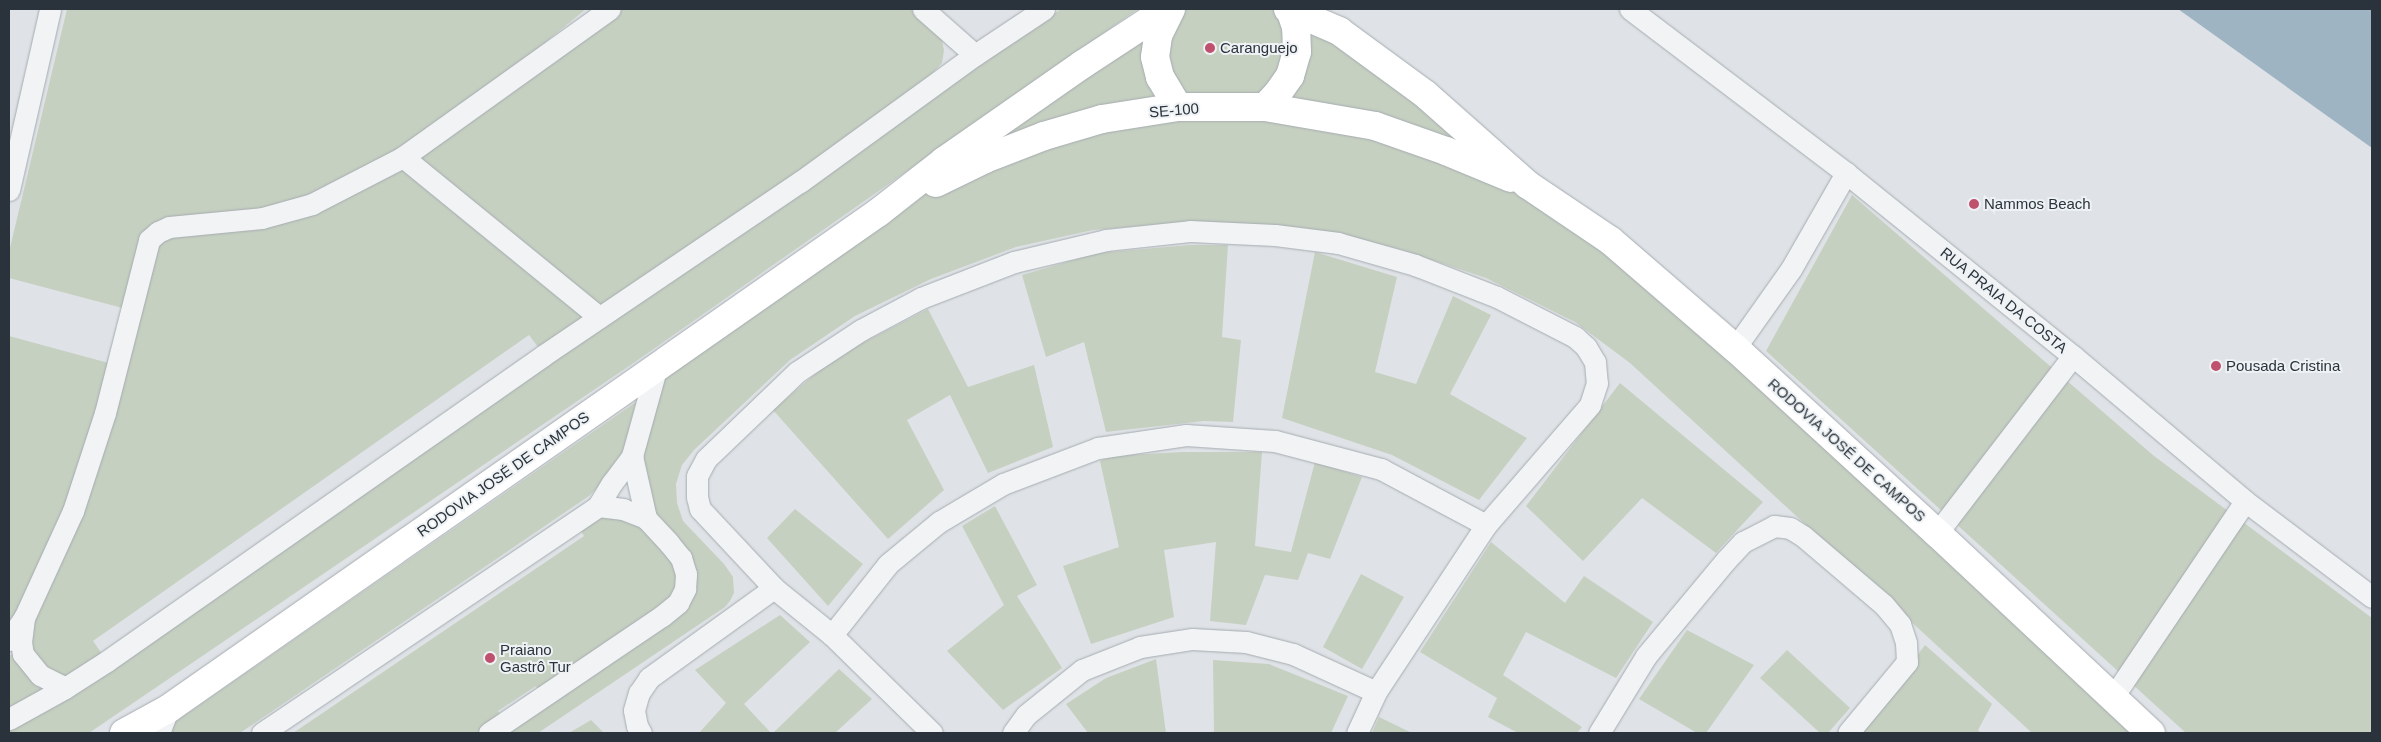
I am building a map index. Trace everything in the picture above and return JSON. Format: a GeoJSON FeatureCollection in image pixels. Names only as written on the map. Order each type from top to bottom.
{"type":"FeatureCollection","features":[{"type":"Feature","properties":{"kind":"main road"},"geometry":{"type":"LineString","coordinates":[[879,212],[944,161],[1082,64],[1167,9]]}},
{"type":"Feature","properties":{"kind":"main road"},"geometry":{"type":"LineString","coordinates":[[1171,9],[1158,36],[1155,57],[1160,77],[1178,107]]}},
{"type":"Feature","properties":{"kind":"main road"},"geometry":{"type":"LineString","coordinates":[[1265,107],[1290,76],[1297,52],[1296,27],[1289,9]]}},
{"type":"Feature","properties":{"kind":"main road","name":"SE-100"},"geometry":{"type":"LineString","coordinates":[[1289,9],[1339,31],[1425,94],[1528,185]]}},
{"type":"Feature","properties":{"kind":"main road","name":"SE-100"},"geometry":{"type":"LineString","coordinates":[[879,212],[984,159],[1044,136],[1102,119],[1178,107],[1265,107],[1375,126],[1446,151],[1528,185]]}},
{"type":"Feature","properties":{"kind":"main road","name":"RODOVIA JOSÉ DE CAMPOS"},"geometry":{"type":"LineString","coordinates":[[1528,185],[1611,241],[1735,348],[2151,733]]}},
{"type":"Feature","properties":{"kind":"main road","name":"RODOVIA JOSÉ DE CAMPOS"},"geometry":{"type":"LineString","coordinates":[[124,733],[164,721],[657,366],[879,212]]}},
{"type":"Feature","properties":{"kind":"street"},"geometry":{"type":"LineString","coordinates":[[9,190],[50,9]]}},
{"type":"Feature","properties":{"kind":"street"},"geometry":{"type":"LineString","coordinates":[[9,640],[24,618],[73,511],[105,413],[149,240],[158,232],[169,227],[262,218],[312,204],[403,157],[610,9]]}},
{"type":"Feature","properties":{"kind":"street"},"geometry":{"type":"LineString","coordinates":[[923,9],[975,55]]}},
{"type":"Feature","properties":{"kind":"street"},"geometry":{"type":"LineString","coordinates":[[9,719],[65,688],[599,317],[800,182],[975,55],[1044,9]]}},
{"type":"Feature","properties":{"kind":"street","name":"RUA PRAIA DA COSTA"},"geometry":{"type":"LineString","coordinates":[[1630,9],[1846,173],[2073,356],[2245,502],[2372,597]]}},
{"type":"Feature","properties":{"kind":"street"},"geometry":{"type":"LineString","coordinates":[[403,157],[599,317]]}},
{"type":"Feature","properties":{"kind":"street"},"geometry":{"type":"LineString","coordinates":[[1735,348],[1791,269],[1846,173]]}},
{"type":"Feature","properties":{"kind":"street"},"geometry":{"type":"LineString","coordinates":[[932,733],[832,635],[774,588],[700,509],[697,497],[697,476],[706,459],[797,372],[861,330],[921,298],[1014,262],[1106,240],[1190,231],[1275,235],[1338,243],[1415,265],[1497,297],[1575,337],[1586,347],[1595,362],[1597,382],[1590,405],[1486,525],[1376,692],[1357,733]]}},
{"type":"Feature","properties":{"kind":"street"},"geometry":{"type":"LineString","coordinates":[[1937,533],[2073,356]]}},
{"type":"Feature","properties":{"kind":"street"},"geometry":{"type":"LineString","coordinates":[[262,733],[598,506],[632,456],[657,366]]}},
{"type":"Feature","properties":{"kind":"street"},"geometry":{"type":"LineString","coordinates":[[832,635],[888,564],[939,522],[1003,484],[1098,448],[1186,435],[1275,441],[1381,468],[1486,525]]}},
{"type":"Feature","properties":{"kind":"street"},"geometry":{"type":"LineString","coordinates":[[489,733],[662,616],[678,603],[685,589],[686,574],[680,558],[646,518],[632,456]]}},
{"type":"Feature","properties":{"kind":"street"},"geometry":{"type":"LineString","coordinates":[[2113,697],[2245,502]]}},
{"type":"Feature","properties":{"kind":"street"},"geometry":{"type":"LineString","coordinates":[[598,506],[623,510],[646,518]]}},
{"type":"Feature","properties":{"kind":"street"},"geometry":{"type":"LineString","coordinates":[[1599,733],[1646,656],[1726,560],[1743,542],[1774,526],[1790,528],[1803,536],[1884,605],[1900,624],[1906,643],[1907,662],[1848,733]]}},
{"type":"Feature","properties":{"kind":"street"},"geometry":{"type":"LineString","coordinates":[[641,733],[637,726],[634,710],[639,693],[649,678],[774,588]]}},
{"type":"Feature","properties":{"kind":"street"},"geometry":{"type":"LineString","coordinates":[[24,618],[21,642],[23,654],[40,676],[65,688]]}},
{"type":"Feature","properties":{"kind":"street"},"geometry":{"type":"LineString","coordinates":[[1013,733],[1026,715],[1082,670],[1140,647],[1192,639],[1246,642],[1293,654],[1376,692]]}},
{"type":"Feature","properties":{"kind":"green space"},"geometry":{"type":"Polygon","coordinates":[[[67,9],[586,9],[443,126],[610,9],[912,9],[932,22],[941,36],[944,50],[942,63],[929,77],[544,355],[529,335],[93,641],[107,661],[65,688],[9,640],[9,336],[116,365],[130,310],[9,278],[9,252],[67,9]]]}},
{"type":"Feature","properties":{"kind":"green space"},"geometry":{"type":"Polygon","coordinates":[[[1061,9],[1138,9],[635,362],[89,733],[9,733],[9,729],[604,326],[1061,9]]]}},
{"type":"Feature","properties":{"kind":"green space"},"geometry":{"type":"Polygon","coordinates":[[[1168,9],[1288,9],[1611,241],[2151,733],[2032,733],[1630,363],[1575,322],[1486,278],[1399,249],[1305,228],[1189,222],[1093,230],[1016,247],[931,279],[855,316],[790,360],[694,450],[682,465],[676,484],[677,503],[683,521],[724,564],[733,577],[734,593],[730,601],[725,607],[538,733],[293,733],[584,536],[575,522],[598,506],[645,518],[632,456],[657,366],[988,142],[1168,9]],[[536,686],[498,711],[505,722],[543,696],[536,686]]]}},
{"type":"Feature","properties":{"kind":"green space"},"geometry":{"type":"Polygon","coordinates":[[[1852,195],[2154,456],[2372,618],[2372,733],[2186,733],[1766,351],[1852,195]]]}},
{"type":"Feature","properties":{"kind":"green space"},"geometry":{"type":"Polygon","coordinates":[[[1190,245],[1228,245],[1222,337],[1241,340],[1233,422],[1204,421],[1106,432],[1084,342],[1046,357],[1022,275],[1098,253],[1190,245]]]}},
{"type":"Feature","properties":{"kind":"green space"},"geometry":{"type":"Polygon","coordinates":[[[1315,252],[1397,277],[1375,372],[1416,384],[1453,296],[1491,315],[1450,394],[1527,438],[1479,500],[1392,455],[1282,418],[1315,252]]]}},
{"type":"Feature","properties":{"kind":"green space"},"geometry":{"type":"Polygon","coordinates":[[[928,309],[968,387],[1034,365],[1053,447],[988,473],[950,395],[907,420],[944,490],[888,539],[773,410],[835,357],[928,309]]]}},
{"type":"Feature","properties":{"kind":"green space"},"geometry":{"type":"Polygon","coordinates":[[[1620,383],[1763,502],[1716,553],[1642,498],[1583,561],[1526,506],[1620,383]]]}},
{"type":"Feature","properties":{"kind":"green space"},"geometry":{"type":"Polygon","coordinates":[[[636,402],[623,452],[611,474],[589,496],[240,733],[171,733],[175,722],[636,402]]]}},
{"type":"Feature","properties":{"kind":"green space"},"geometry":{"type":"Polygon","coordinates":[[[1182,452],[1262,452],[1255,546],[1291,552],[1315,462],[1362,477],[1330,559],[1308,553],[1298,580],[1265,575],[1246,625],[1210,621],[1216,542],[1164,550],[1174,617],[1091,644],[1063,566],[1119,547],[1100,461],[1111,456],[1182,452]]]}},
{"type":"Feature","properties":{"kind":"green space"},"geometry":{"type":"Polygon","coordinates":[[[995,506],[1037,585],[1017,596],[1062,668],[1003,710],[947,651],[1004,605],[962,526],[995,506]]]}},
{"type":"Feature","properties":{"kind":"green space"},"geometry":{"type":"Polygon","coordinates":[[[795,509],[863,564],[828,606],[767,538],[795,509]]]}},
{"type":"Feature","properties":{"kind":"green space"},"geometry":{"type":"Polygon","coordinates":[[[1491,542],[1565,603],[1584,576],[1653,622],[1616,678],[1526,632],[1503,675],[1582,727],[1577,733],[1518,733],[1488,717],[1497,698],[1420,652],[1491,542]]]}},
{"type":"Feature","properties":{"kind":"green space"},"geometry":{"type":"Polygon","coordinates":[[[1361,574],[1404,597],[1362,669],[1323,647],[1361,574]]]}},
{"type":"Feature","properties":{"kind":"green space"},"geometry":{"type":"Polygon","coordinates":[[[780,615],[810,642],[744,704],[771,733],[699,733],[726,703],[695,670],[780,615]]]}},
{"type":"Feature","properties":{"kind":"green space"},"geometry":{"type":"Polygon","coordinates":[[[1687,630],[1754,665],[1706,733],[1697,733],[1639,699],[1687,630]]]}},
{"type":"Feature","properties":{"kind":"green space"},"geometry":{"type":"Polygon","coordinates":[[[1925,645],[1992,704],[1978,730],[1981,733],[1860,733],[1925,645]]]}},
{"type":"Feature","properties":{"kind":"green space"},"geometry":{"type":"Polygon","coordinates":[[[1787,650],[1850,708],[1828,733],[1820,733],[1760,678],[1787,650]]]}},
{"type":"Feature","properties":{"kind":"green space"},"geometry":{"type":"Polygon","coordinates":[[[14,653],[36,685],[45,690],[9,710],[9,656],[14,653]]]}},
{"type":"Feature","properties":{"kind":"green space"},"geometry":{"type":"Polygon","coordinates":[[[1156,659],[1166,733],[1088,733],[1066,704],[1106,678],[1156,659]]]}},
{"type":"Feature","properties":{"kind":"green space"},"geometry":{"type":"Polygon","coordinates":[[[1213,660],[1269,664],[1348,696],[1331,733],[1214,733],[1213,660]]]}},
{"type":"Feature","properties":{"kind":"green space"},"geometry":{"type":"Polygon","coordinates":[[[839,669],[872,699],[835,733],[773,733],[839,669]]]}},
{"type":"Feature","properties":{"kind":"green space"},"geometry":{"type":"Polygon","coordinates":[[[1379,717],[1412,733],[1372,733],[1379,717]]]}},
{"type":"Feature","properties":{"kind":"green space"},"geometry":{"type":"Polygon","coordinates":[[[591,720],[604,733],[569,733],[591,720]]]}},
{"type":"Feature","properties":{"kind":"water"},"geometry":{"type":"Polygon","coordinates":[[[2178,9],[2372,9],[2372,148],[2178,9]]]}},
{"type":"Feature","properties":{"kind":"place","name":"Caranguejo"},"geometry":{"type":"Point","coordinates":[1210,48]}},
{"type":"Feature","properties":{"kind":"place","name":"Nammos Beach"},"geometry":{"type":"Point","coordinates":[1974,204]}},
{"type":"Feature","properties":{"kind":"place","name":"Pousada Cristina"},"geometry":{"type":"Point","coordinates":[2216,366]}},
{"type":"Feature","properties":{"kind":"place","name":"Praiano Gastrô Tur"},"geometry":{"type":"Point","coordinates":[490,658]}}]}
